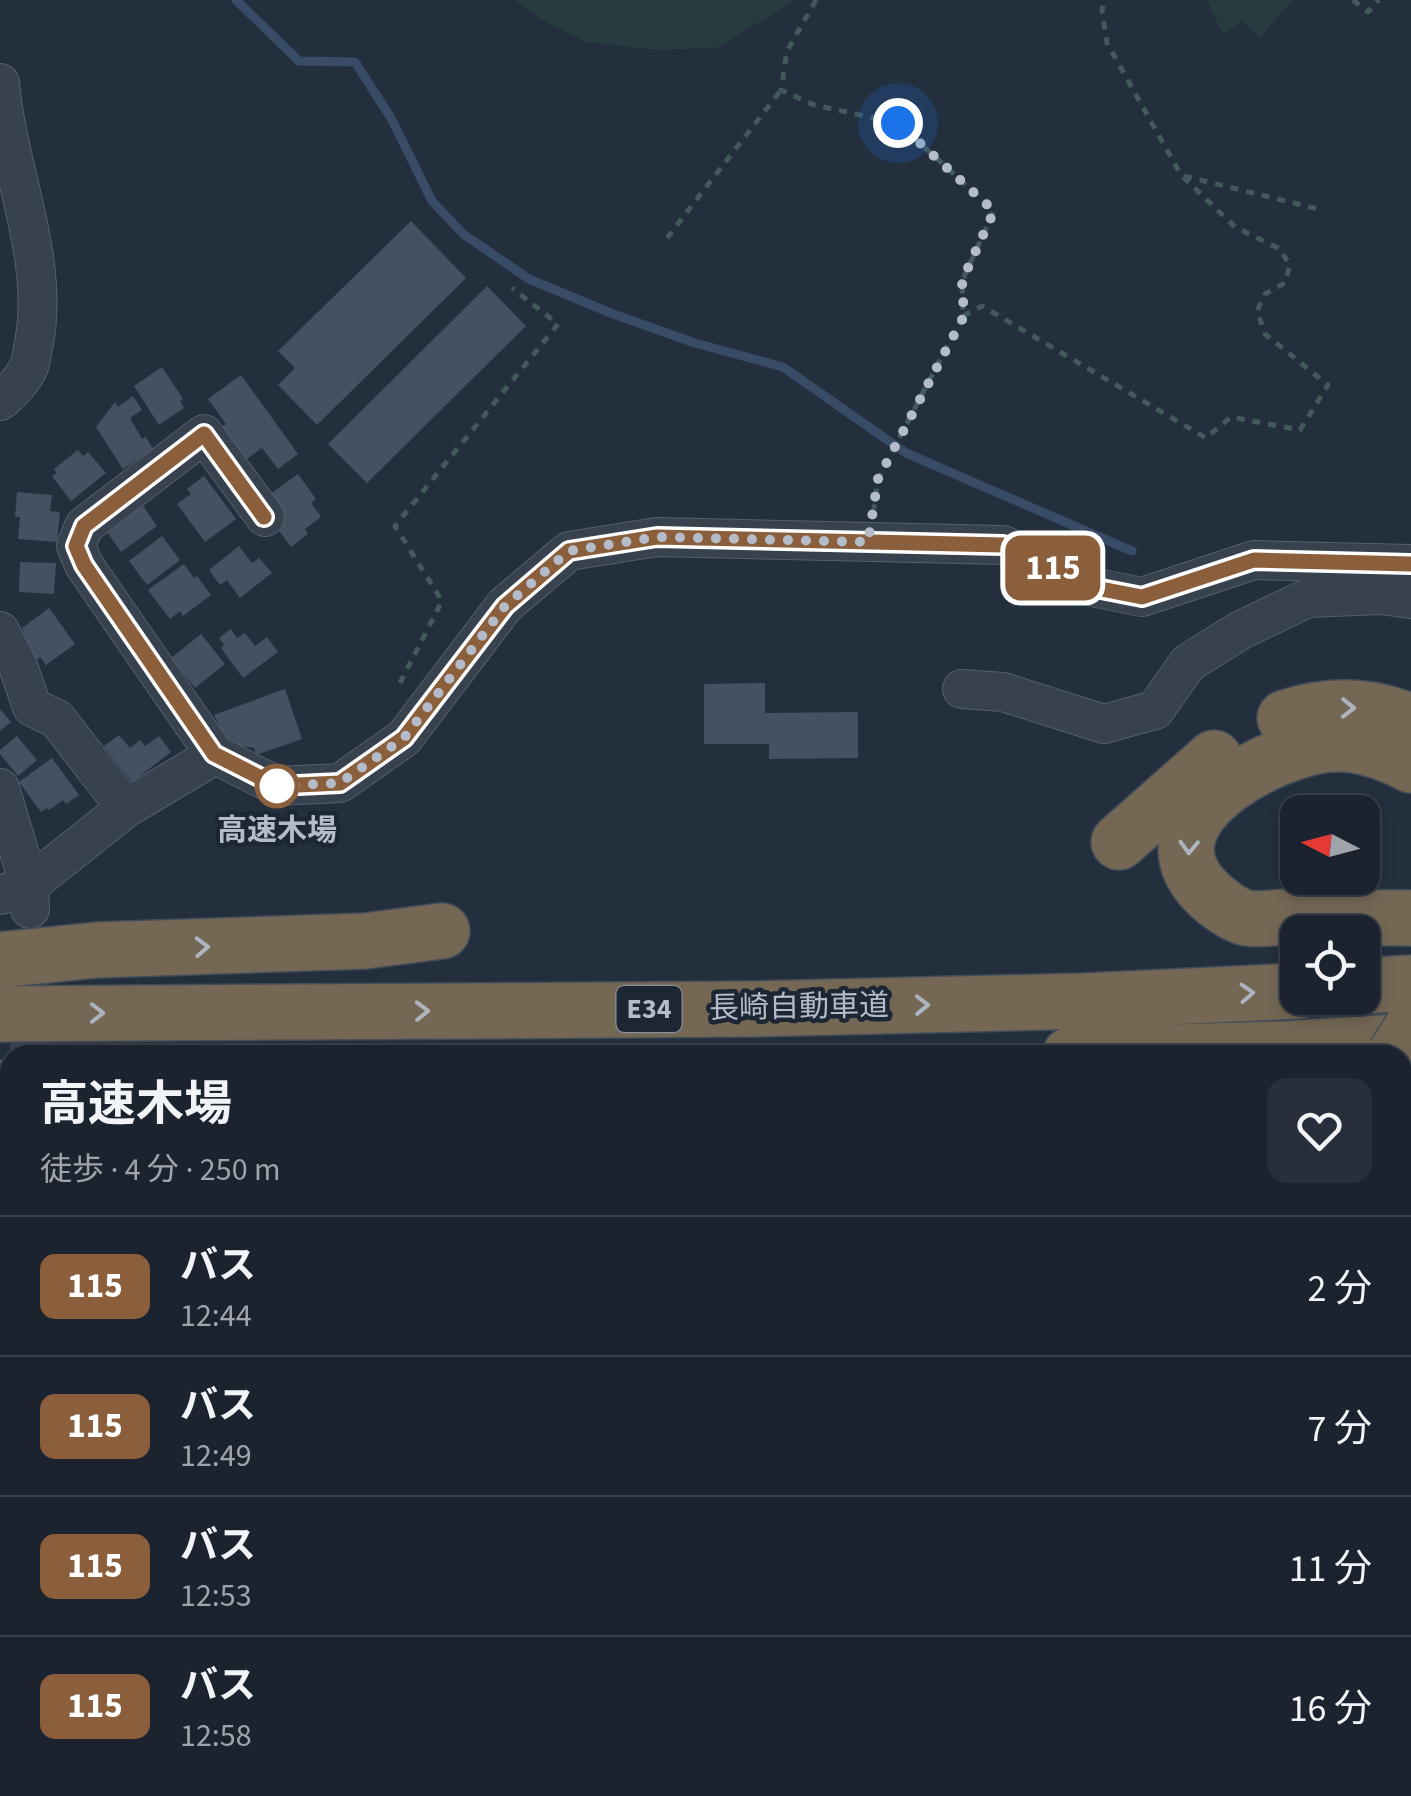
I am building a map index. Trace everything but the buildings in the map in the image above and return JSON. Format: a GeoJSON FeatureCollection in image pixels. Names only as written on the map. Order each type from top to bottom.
{"type":"FeatureCollection","features":[{"type":"Feature","properties":{"kind":"highway"},"geometry":{"type":"LineString","coordinates":[[1119,842],[1190,777],[1261,726],[1324,708],[1362,708],[1411,722]]}},
{"type":"Feature","properties":{"kind":"highway"},"geometry":{"type":"LineString","coordinates":[[1411,764],[1390,754],[1337,744],[1305,748],[1274,759],[1210,800],[1187,836],[1186,858],[1195,879],[1210,897],[1244,917],[1411,918]]}},
{"type":"Feature","properties":{"kind":"highway"},"geometry":{"type":"LineString","coordinates":[[0,960],[97,950],[365,941],[442,931]]}},
{"type":"Feature","properties":{"kind":"highway"},"geometry":{"type":"LineString","coordinates":[[1380,985],[1411,983]]}},
{"type":"Feature","properties":{"kind":"highway","name":"長崎自動車道"},"geometry":{"type":"LineString","coordinates":[[0,1014],[756,1008],[1085,1001],[1280,992]]}},
{"type":"Feature","properties":{"kind":"highway"},"geometry":{"type":"LineString","coordinates":[[1348,1045],[1411,1041]]}},
{"type":"Feature","properties":{"kind":"street"},"geometry":{"type":"LineString","coordinates":[[0,83],[2,116],[24,205],[38,292],[29,366],[0,402]]}},
{"type":"Feature","properties":{"kind":"street"},"geometry":{"type":"LineString","coordinates":[[264,517],[204,434],[84,526],[76,546],[84,565],[214,754],[277,786],[340,783],[404,738],[505,606],[569,551],[657,537],[1003,545],[1096,588],[1142,597],[1254,560],[1411,564]]}},
{"type":"Feature","properties":{"kind":"street"},"geometry":{"type":"LineString","coordinates":[[962,688],[1004,692],[1104,724],[1155,710],[1188,663],[1241,630],[1308,598],[1381,595],[1411,600]]}},
{"type":"Feature","properties":{"kind":"street"},"geometry":{"type":"LineString","coordinates":[[0,631],[18,666],[32,707],[57,720],[126,808]]}},
{"type":"Feature","properties":{"kind":"street"},"geometry":{"type":"LineString","coordinates":[[0,788],[20,897],[126,808],[214,754]]}},
{"type":"Feature","properties":{"kind":"path"},"geometry":{"type":"LineString","coordinates":[[667,238],[781,90],[786,51],[816,0]]}},
{"type":"Feature","properties":{"kind":"path"},"geometry":{"type":"LineString","coordinates":[[964,316],[982,306],[1206,438],[1232,417],[1300,430],[1328,385],[1264,334],[1257,310],[1265,294],[1285,283],[1290,264],[1278,248],[1235,227],[1181,176],[1107,43],[1104,0]]}},
{"type":"Feature","properties":{"kind":"path"},"geometry":{"type":"LineString","coordinates":[[1353,0],[1368,12],[1379,0]]}},
{"type":"Feature","properties":{"kind":"path"},"geometry":{"type":"LineString","coordinates":[[781,90],[814,105],[898,123],[994,211],[962,281],[964,316],[878,479],[868,542]]}},
{"type":"Feature","properties":{"kind":"path"},"geometry":{"type":"LineString","coordinates":[[1181,176],[1322,210]]}},
{"type":"Feature","properties":{"kind":"path"},"geometry":{"type":"LineString","coordinates":[[404,738],[393,696],[442,601],[394,526],[558,324],[512,288]]}},
{"type":"Feature","properties":{"kind":"green space"},"geometry":{"type":"Polygon","coordinates":[[[515,0],[796,0],[716,48],[657,50],[586,42],[539,18],[515,0]]]}},
{"type":"Feature","properties":{"kind":"green space"},"geometry":{"type":"Polygon","coordinates":[[[1207,0],[1293,0],[1259,38],[1243,20],[1223,35],[1207,0]]]}},
{"type":"Feature","properties":{"kind":"waterway"},"geometry":{"type":"LineString","coordinates":[[236,0],[299,61],[355,62],[391,118],[432,201],[463,234],[529,279],[695,343],[783,367],[906,453],[1132,551]]}},
{"type":"Feature","properties":{"kind":"tunnel"},"geometry":{"type":"LineString","coordinates":[[29,1045],[30,933]]}},
{"type":"Feature","properties":{"kind":"bus line","name":"115"},"geometry":{"type":"LineString","coordinates":[[264,517],[204,434],[84,526],[76,546],[84,565],[214,754],[277,786],[340,783],[404,738],[505,606],[569,551],[657,537],[1003,545],[1096,588],[1142,597],[1254,560],[1411,564]]}},
{"type":"Feature","properties":{"kind":"place","name":"高速木場"},"geometry":{"type":"Point","coordinates":[277,786]}},
{"type":"Feature","properties":{"kind":"route"},"geometry":{"type":"LineString","coordinates":[[277,786],[340,783],[404,738],[505,606],[569,551],[657,537],[868,542],[878,479],[964,316],[962,281],[994,211],[898,123]]}}]}
